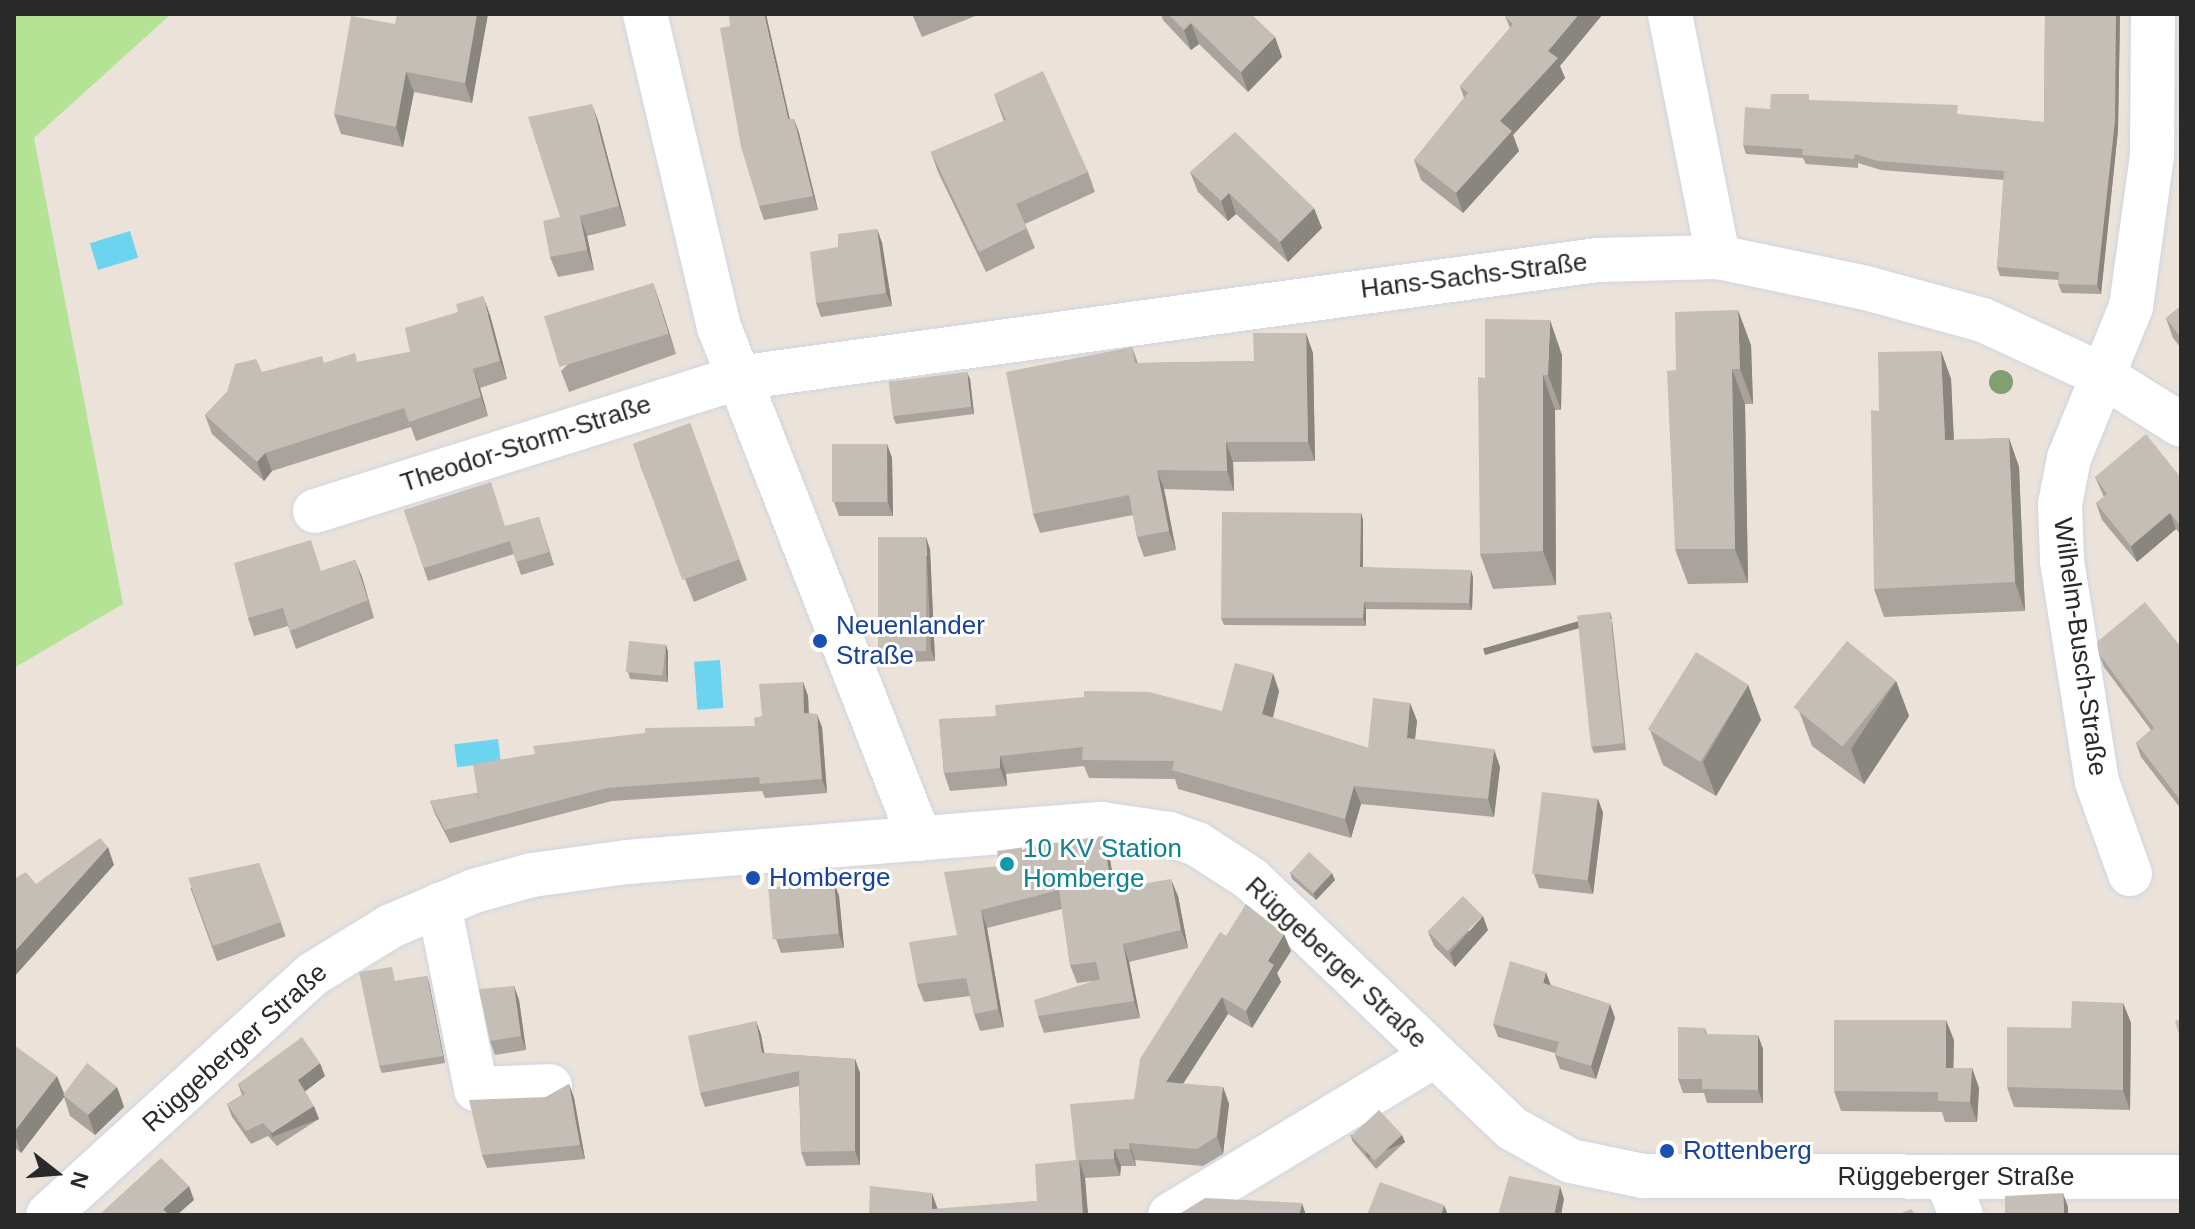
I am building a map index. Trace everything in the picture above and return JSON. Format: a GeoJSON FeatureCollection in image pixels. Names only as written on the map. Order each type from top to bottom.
{"type":"FeatureCollection","features":[{"type":"Feature","properties":{"kind":"street"},"geometry":{"type":"LineString","coordinates":[[645,14],[681,181],[719,327],[920,839]]}},
{"type":"Feature","properties":{"kind":"street"},"geometry":{"type":"LineString","coordinates":[[1670,14],[1718,257]]}},
{"type":"Feature","properties":{"kind":"street","name":"Wilhelm-Busch-Straße"},"geometry":{"type":"LineString","coordinates":[[2130,874],[2097,782],[2062,561],[2060,504],[2069,458],[2131,307],[2152,156],[2153,14]]}},
{"type":"Feature","properties":{"kind":"street","name":"Hans-Sachs-Straße"},"geometry":{"type":"LineString","coordinates":[[738,378],[1597,260],[1718,257],[1866,288],[1983,320],[2102,375],[2181,425]]}},
{"type":"Feature","properties":{"kind":"street","name":"Theodor-Storm-Straße"},"geometry":{"type":"LineString","coordinates":[[315,511],[738,378]]}},
{"type":"Feature","properties":{"kind":"street","name":"Rüggeberger Straße"},"geometry":{"type":"LineString","coordinates":[[48,1215],[313,974],[391,926],[439,905],[532,875],[596,867],[1102,824],[1169,834],[1197,844],[1273,897],[1434,1056],[1513,1129],[1571,1161],[1643,1176],[1953,1196],[2181,1177]]}},
{"type":"Feature","properties":{"kind":"street"},"geometry":{"type":"LineString","coordinates":[[439,905],[476,1089],[550,1086]]}},
{"type":"Feature","properties":{"kind":"street","name":"Rüggeberger Straße"},"geometry":{"type":"LineString","coordinates":[[1170,1215],[1434,1056]]}},
{"type":"Feature","properties":{"kind":"green space"},"geometry":{"type":"Polygon","coordinates":[[[14,14],[171,14],[34,138],[123,604],[14,668],[14,14]]]}},
{"type":"Feature","properties":{"kind":"water"},"geometry":{"type":"Polygon","coordinates":[[[130,231],[138,258],[98,270],[90,243],[130,231]]]}},
{"type":"Feature","properties":{"kind":"water"},"geometry":{"type":"Polygon","coordinates":[[[720,660],[723,708],[697,710],[694,662],[720,660]]]}},
{"type":"Feature","properties":{"kind":"water"},"geometry":{"type":"Polygon","coordinates":[[[498,739],[501,762],[457,767],[454,744],[498,739]]]}},
{"type":"Feature","properties":{"kind":"building"},"geometry":{"type":"Polygon","coordinates":[[[397,14],[477,14],[465,83],[406,72],[396,127],[334,114],[351,16],[395,24],[397,14]]]}},
{"type":"Feature","properties":{"kind":"building"},"geometry":{"type":"Polygon","coordinates":[[[729,14],[764,14],[788,119],[794,119],[813,196],[759,206],[741,147],[720,28],[730,26],[729,14]]]}},
{"type":"Feature","properties":{"kind":"building"},"geometry":{"type":"Polygon","coordinates":[[[1168,14],[1251,14],[1275,37],[1241,72],[1191,23],[1184,30],[1168,14]]]}},
{"type":"Feature","properties":{"kind":"building"},"geometry":{"type":"Polygon","coordinates":[[[1579,14],[1548,51],[1558,58],[1500,121],[1512,131],[1456,193],[1414,160],[1468,93],[1460,86],[1514,23],[1505,16],[1579,14]]]}},
{"type":"Feature","properties":{"kind":"building"},"geometry":{"type":"Polygon","coordinates":[[[2045,14],[2116,14],[2115,121],[2097,285],[2058,284],[2059,272],[1997,267],[2004,171],[1878,161],[1855,154],[1854,159],[1802,155],[1803,149],[1743,145],[1745,107],[1770,109],[1771,94],[1809,94],[1809,100],[1958,105],[1957,114],[2044,122],[2045,14]]]}},
{"type":"Feature","properties":{"kind":"building"},"geometry":{"type":"Polygon","coordinates":[[[1043,71],[1088,172],[1016,204],[1027,228],[979,252],[931,152],[1006,120],[994,94],[1043,71]]]}},
{"type":"Feature","properties":{"kind":"building"},"geometry":{"type":"Polygon","coordinates":[[[592,104],[619,206],[580,216],[587,250],[550,257],[543,221],[560,217],[528,117],[592,104]]]}},
{"type":"Feature","properties":{"kind":"building"},"geometry":{"type":"Polygon","coordinates":[[[1235,132],[1314,208],[1280,242],[1229,193],[1221,201],[1190,172],[1235,132]]]}},
{"type":"Feature","properties":{"kind":"building"},"geometry":{"type":"Polygon","coordinates":[[[877,229],[886,293],[816,303],[810,252],[838,247],[838,234],[877,229]]]}},
{"type":"Feature","properties":{"kind":"building"},"geometry":{"type":"Polygon","coordinates":[[[653,283],[668,334],[559,367],[544,316],[653,283]]]}},
{"type":"Feature","properties":{"kind":"building"},"geometry":{"type":"Polygon","coordinates":[[[483,296],[500,361],[473,369],[481,397],[409,422],[404,408],[265,453],[257,462],[205,415],[227,392],[235,364],[256,359],[262,372],[322,356],[324,363],[355,353],[357,362],[410,352],[405,328],[458,312],[456,304],[483,296]]]}},
{"type":"Feature","properties":{"kind":"building"},"geometry":{"type":"Polygon","coordinates":[[[2181,306],[2181,338],[2166,318],[2181,306]]]}},
{"type":"Feature","properties":{"kind":"building"},"geometry":{"type":"Polygon","coordinates":[[[1738,310],[1740,369],[1732,369],[1735,549],[1675,549],[1667,371],[1676,370],[1675,312],[1738,310]]]}},
{"type":"Feature","properties":{"kind":"building"},"geometry":{"type":"Polygon","coordinates":[[[1485,319],[1550,320],[1548,375],[1543,375],[1543,551],[1480,554],[1478,377],[1485,378],[1485,319]]]}},
{"type":"Feature","properties":{"kind":"building"},"geometry":{"type":"Polygon","coordinates":[[[1253,333],[1306,333],[1308,442],[1226,442],[1227,471],[1157,470],[1169,531],[1137,537],[1129,495],[1033,514],[1006,372],[1132,347],[1135,363],[1254,361],[1253,333]]]}},
{"type":"Feature","properties":{"kind":"building"},"geometry":{"type":"Polygon","coordinates":[[[1941,351],[1945,440],[2009,438],[2015,582],[1874,589],[1871,410],[1879,411],[1878,352],[1941,351]]]}},
{"type":"Feature","properties":{"kind":"building"},"geometry":{"type":"Polygon","coordinates":[[[967,372],[971,407],[893,416],[889,382],[967,372]]]}},
{"type":"Feature","properties":{"kind":"building"},"geometry":{"type":"Polygon","coordinates":[[[690,423],[740,559],[682,580],[633,444],[690,423]]]}},
{"type":"Feature","properties":{"kind":"building"},"geometry":{"type":"Polygon","coordinates":[[[2146,434],[2181,478],[2181,526],[2170,513],[2131,546],[2096,503],[2107,494],[2095,477],[2146,434]]]}},
{"type":"Feature","properties":{"kind":"building"},"geometry":{"type":"Polygon","coordinates":[[[832,444],[887,444],[887,502],[832,502],[832,444]]]}},
{"type":"Feature","properties":{"kind":"building"},"geometry":{"type":"Polygon","coordinates":[[[491,482],[505,526],[539,517],[549,552],[516,562],[510,541],[424,568],[404,510],[491,482]]]}},
{"type":"Feature","properties":{"kind":"building"},"geometry":{"type":"Polygon","coordinates":[[[1222,512],[1361,513],[1360,567],[1471,570],[1469,603],[1364,602],[1363,618],[1221,618],[1222,512]]]}},
{"type":"Feature","properties":{"kind":"building"},"geometry":{"type":"Polygon","coordinates":[[[878,537],[926,537],[926,651],[878,651],[878,537]]]}},
{"type":"Feature","properties":{"kind":"building"},"geometry":{"type":"Polygon","coordinates":[[[311,540],[321,571],[355,560],[368,600],[290,631],[283,608],[248,618],[234,563],[311,540]]]}},
{"type":"Feature","properties":{"kind":"building"},"geometry":{"type":"Polygon","coordinates":[[[2145,602],[2181,647],[2181,801],[2136,743],[2154,728],[2099,654],[2097,642],[2145,602]]]}},
{"type":"Feature","properties":{"kind":"building"},"geometry":{"type":"Polygon","coordinates":[[[1610,612],[1624,743],[1591,747],[1577,615],[1610,612]]]}},
{"type":"Feature","properties":{"kind":"building"},"geometry":{"type":"Polygon","coordinates":[[[629,641],[666,645],[663,676],[626,672],[629,641]]]}},
{"type":"Feature","properties":{"kind":"building"},"geometry":{"type":"Polygon","coordinates":[[[1847,641],[1896,681],[1842,747],[1794,707],[1847,641]]]}},
{"type":"Feature","properties":{"kind":"building"},"geometry":{"type":"Polygon","coordinates":[[[1696,652],[1749,685],[1700,762],[1648,729],[1696,652]]]}},
{"type":"Feature","properties":{"kind":"building"},"geometry":{"type":"Polygon","coordinates":[[[1235,663],[1273,673],[1262,714],[1368,748],[1373,698],[1410,703],[1407,738],[1494,749],[1488,799],[1354,786],[1345,819],[1172,770],[1174,761],[1082,760],[1083,747],[1000,756],[1000,768],[944,773],[939,719],[996,716],[995,705],[1084,697],[1084,691],[1149,692],[1222,711],[1235,663]]]}},
{"type":"Feature","properties":{"kind":"building"},"geometry":{"type":"Polygon","coordinates":[[[803,682],[804,713],[817,714],[822,779],[760,784],[759,777],[607,788],[445,830],[430,801],[477,793],[479,802],[473,764],[535,754],[533,746],[645,733],[645,728],[755,726],[754,718],[762,716],[759,684],[803,682]]]}},
{"type":"Feature","properties":{"kind":"building"},"geometry":{"type":"Polygon","coordinates":[[[1542,792],[1598,799],[1588,880],[1532,873],[1542,792]]]}},
{"type":"Feature","properties":{"kind":"building"},"geometry":{"type":"Polygon","coordinates":[[[1103,836],[1112,889],[1171,879],[1181,930],[1123,944],[1134,1001],[1038,1016],[1034,1000],[1100,979],[1096,962],[1070,965],[1059,890],[981,910],[998,1009],[974,1014],[966,978],[917,984],[909,942],[957,935],[944,872],[999,866],[997,851],[1103,836]]]}},
{"type":"Feature","properties":{"kind":"building"},"geometry":{"type":"Polygon","coordinates":[[[100,838],[108,847],[14,952],[14,879],[26,872],[36,884],[100,838]]]}},
{"type":"Feature","properties":{"kind":"building"},"geometry":{"type":"Polygon","coordinates":[[[1309,852],[1332,873],[1313,894],[1290,873],[1309,852]]]}},
{"type":"Feature","properties":{"kind":"building"},"geometry":{"type":"Polygon","coordinates":[[[259,863],[281,922],[213,946],[188,878],[259,863]]]}},
{"type":"Feature","properties":{"kind":"building"},"geometry":{"type":"Polygon","coordinates":[[[834,882],[839,934],[773,940],[768,888],[834,882]]]}},
{"type":"Feature","properties":{"kind":"building"},"geometry":{"type":"Polygon","coordinates":[[[1463,896],[1483,916],[1447,951],[1428,931],[1463,896]]]}},
{"type":"Feature","properties":{"kind":"building"},"geometry":{"type":"Polygon","coordinates":[[[1246,904],[1284,934],[1268,961],[1274,965],[1246,1011],[1222,997],[1166,1082],[1223,1087],[1217,1136],[1197,1149],[1129,1143],[1130,1149],[1114,1149],[1114,1159],[1079,1160],[1083,1215],[869,1215],[870,1186],[932,1193],[932,1209],[1037,1201],[1035,1164],[1076,1160],[1070,1104],[1134,1099],[1140,1059],[1220,932],[1226,936],[1246,904]]]}},
{"type":"Feature","properties":{"kind":"building"},"geometry":{"type":"Polygon","coordinates":[[[1510,961],[1546,972],[1543,983],[1610,1004],[1591,1066],[1555,1055],[1559,1042],[1493,1024],[1510,961]]]}},
{"type":"Feature","properties":{"kind":"building"},"geometry":{"type":"Polygon","coordinates":[[[392,967],[395,981],[427,976],[443,1056],[379,1066],[359,972],[392,967]]]}},
{"type":"Feature","properties":{"kind":"building"},"geometry":{"type":"Polygon","coordinates":[[[514,986],[521,1036],[490,1041],[479,989],[514,986]]]}},
{"type":"Feature","properties":{"kind":"building"},"geometry":{"type":"Polygon","coordinates":[[[2072,1001],[2123,1003],[2123,1090],[2007,1087],[2007,1027],[2071,1028],[2072,1001]]]}},
{"type":"Feature","properties":{"kind":"building"},"geometry":{"type":"Polygon","coordinates":[[[2181,1019],[2181,1041],[2175,1021],[2181,1019]]]}},
{"type":"Feature","properties":{"kind":"building"},"geometry":{"type":"Polygon","coordinates":[[[1834,1020],[1946,1020],[1946,1068],[1972,1068],[1970,1102],[1938,1101],[1938,1092],[1834,1091],[1834,1020]]]}},
{"type":"Feature","properties":{"kind":"building"},"geometry":{"type":"Polygon","coordinates":[[[756,1021],[762,1053],[855,1059],[855,1151],[801,1152],[799,1071],[700,1093],[688,1036],[756,1021]]]}},
{"type":"Feature","properties":{"kind":"building"},"geometry":{"type":"Polygon","coordinates":[[[1678,1027],[1705,1028],[1705,1034],[1758,1035],[1758,1090],[1702,1089],[1702,1079],[1678,1079],[1678,1027]]]}},
{"type":"Feature","properties":{"kind":"building"},"geometry":{"type":"Polygon","coordinates":[[[302,1037],[320,1063],[298,1080],[314,1106],[272,1133],[263,1123],[246,1131],[227,1104],[245,1094],[238,1084],[302,1037]]]}},
{"type":"Feature","properties":{"kind":"building"},"geometry":{"type":"Polygon","coordinates":[[[14,1045],[57,1076],[14,1132],[14,1045]]]}},
{"type":"Feature","properties":{"kind":"building"},"geometry":{"type":"Polygon","coordinates":[[[87,1063],[117,1087],[88,1115],[63,1095],[87,1063]]]}},
{"type":"Feature","properties":{"kind":"building"},"geometry":{"type":"Polygon","coordinates":[[[569,1084],[580,1145],[482,1155],[469,1100],[546,1097],[569,1084]]]}},
{"type":"Feature","properties":{"kind":"building"},"geometry":{"type":"Polygon","coordinates":[[[1379,1110],[1402,1135],[1374,1161],[1351,1136],[1379,1110]]]}},
{"type":"Feature","properties":{"kind":"building"},"geometry":{"type":"Polygon","coordinates":[[[161,1158],[189,1186],[163,1209],[169,1215],[99,1215],[161,1158]]]}},
{"type":"Feature","properties":{"kind":"building"},"geometry":{"type":"Polygon","coordinates":[[[1509,1176],[1560,1186],[1554,1215],[1498,1215],[1509,1176]]]}},
{"type":"Feature","properties":{"kind":"building"},"geometry":{"type":"Polygon","coordinates":[[[1380,1182],[1444,1205],[1441,1215],[1367,1215],[1380,1182]]]}},
{"type":"Feature","properties":{"kind":"building"},"geometry":{"type":"Polygon","coordinates":[[[2063,1193],[2064,1215],[2005,1215],[2005,1196],[2063,1193]]]}},
{"type":"Feature","properties":{"kind":"building"},"geometry":{"type":"Polygon","coordinates":[[[1205,1198],[1302,1203],[1299,1215],[1178,1215],[1205,1198]]]}},
{"type":"Feature","properties":{"kind":"building"},"geometry":{"type":"Polygon","coordinates":[[[1912,1209],[1915,1215],[1896,1215],[1912,1209]]]}},
{"type":"Feature","properties":{"kind":"place","name":"Neuenlander Straße"},"geometry":{"type":"Point","coordinates":[820,641]}},
{"type":"Feature","properties":{"kind":"place","name":"10 KV Station Homberge"},"geometry":{"type":"Point","coordinates":[1007,864]}},
{"type":"Feature","properties":{"kind":"place","name":"Homberge"},"geometry":{"type":"Point","coordinates":[753,878]}},
{"type":"Feature","properties":{"kind":"place","name":"Rottenberg"},"geometry":{"type":"Point","coordinates":[1667,1151]}}]}
